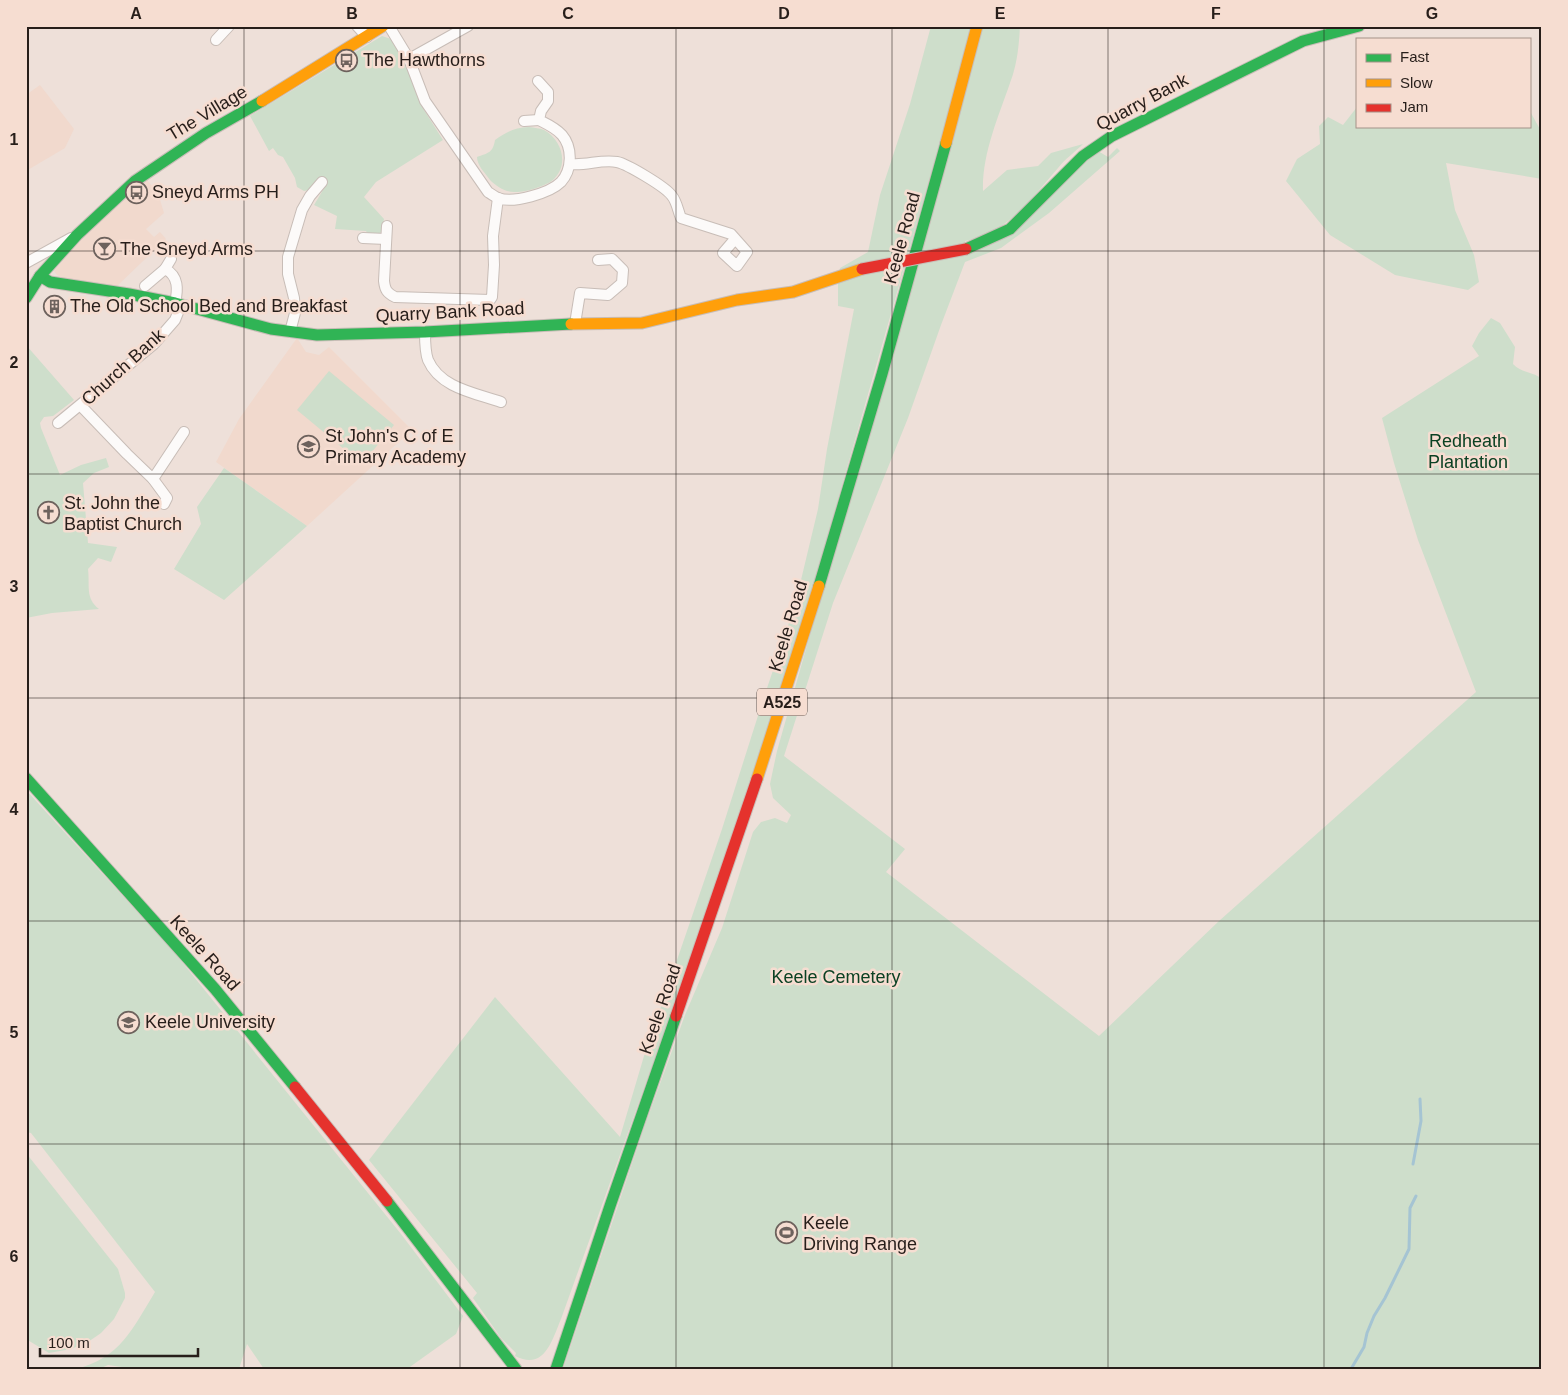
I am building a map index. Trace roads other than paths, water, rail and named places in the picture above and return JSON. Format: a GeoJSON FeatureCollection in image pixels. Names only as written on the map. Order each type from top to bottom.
{"type":"FeatureCollection","features":[{"type":"Feature","properties":{"kind":"street"},"geometry":{"type":"LineString","coordinates":[[216,40],[229,26]]}},
{"type":"Feature","properties":{"kind":"street"},"geometry":{"type":"LineString","coordinates":[[357,26],[367,37]]}},
{"type":"Feature","properties":{"kind":"street","name":"The Village"},"geometry":{"type":"LineString","coordinates":[[27,295],[40,276],[77,235],[135,182],[179,150],[383,26]]}},
{"type":"Feature","properties":{"kind":"street"},"geometry":{"type":"LineString","coordinates":[[389,26],[408,59],[425,101],[488,192],[498,198],[509,200],[525,198],[547,191],[561,182],[570,164],[569,151],[563,136],[552,126],[539,120],[524,122]]}},
{"type":"Feature","properties":{"kind":"street"},"geometry":{"type":"LineString","coordinates":[[408,59],[468,26]]}},
{"type":"Feature","properties":{"kind":"street","name":"Keele Road"},"geometry":{"type":"LineString","coordinates":[[556,1369],[588,1269],[751,799],[830,553],[898,321],[977,26]]}},
{"type":"Feature","properties":{"kind":"street","name":"Quarry Bank"},"geometry":{"type":"LineString","coordinates":[[862,269],[966,249],[1010,229],[1082,156],[1112,136],[1303,41],[1359,26]]}},
{"type":"Feature","properties":{"kind":"street"},"geometry":{"type":"LineString","coordinates":[[538,81],[548,92],[548,101],[541,112],[539,120]]}},
{"type":"Feature","properties":{"kind":"street"},"geometry":{"type":"LineString","coordinates":[[570,164],[583,165],[618,162],[662,186],[673,197],[681,218],[731,234],[735,239]]}},
{"type":"Feature","properties":{"kind":"street"},"geometry":{"type":"LineString","coordinates":[[290,332],[296,313],[288,274],[288,257],[302,210],[310,196],[322,182]]}},
{"type":"Feature","properties":{"kind":"street"},"geometry":{"type":"LineString","coordinates":[[387,226],[384,281],[385,289],[389,294],[395,297],[490,300],[492,297],[494,266],[494,221],[498,198]]}},
{"type":"Feature","properties":{"kind":"street","name":"The Village"},"geometry":{"type":"LineString","coordinates":[[26,262],[77,235]]}},
{"type":"Feature","properties":{"kind":"street"},"geometry":{"type":"LineString","coordinates":[[363,238],[386,239]]}},
{"type":"Feature","properties":{"kind":"street"},"geometry":{"type":"LineString","coordinates":[[145,286],[165,269],[172,259]]}},
{"type":"Feature","properties":{"kind":"street"},"geometry":{"type":"LineString","coordinates":[[575,324],[580,293],[608,295],[622,284],[623,270],[612,259],[598,260]]}},
{"type":"Feature","properties":{"kind":"street"},"geometry":{"type":"LineString","coordinates":[[165,269],[169,271],[177,284],[178,304]]}},
{"type":"Feature","properties":{"kind":"street","name":"Quarry Bank Road"},"geometry":{"type":"LineString","coordinates":[[40,276],[50,282],[129,294],[178,304],[271,329],[317,335],[425,332],[575,324],[642,324],[738,300],[793,292],[862,269]]}},
{"type":"Feature","properties":{"kind":"street","name":"Church Bank"},"geometry":{"type":"LineString","coordinates":[[58,423],[154,344],[175,320],[178,304]]}},
{"type":"Feature","properties":{"kind":"street"},"geometry":{"type":"LineString","coordinates":[[425,332],[427,359],[438,376],[450,384],[501,402]]}},
{"type":"Feature","properties":{"kind":"street"},"geometry":{"type":"LineString","coordinates":[[81,406],[88,419],[153,479],[167,498],[164,504]]}},
{"type":"Feature","properties":{"kind":"street"},"geometry":{"type":"LineString","coordinates":[[153,479],[184,432]]}},
{"type":"Feature","properties":{"kind":"street","name":"Keele Road"},"geometry":{"type":"LineString","coordinates":[[26,778],[221,996],[369,1177],[516,1369]]}},
{"type":"Feature","properties":{"kind":"waterway"},"geometry":{"type":"LineString","coordinates":[[1413,1164],[1421,1121],[1420,1099]]}},
{"type":"Feature","properties":{"kind":"waterway"},"geometry":{"type":"LineString","coordinates":[[1351,1369],[1364,1347],[1374,1316],[1409,1249],[1410,1208],[1416,1196]]}},
{"type":"Feature","properties":{"kind":"place","name":"The Hawthorns"},"geometry":{"type":"Point","coordinates":[347,60]}},
{"type":"Feature","properties":{"kind":"place","name":"Sneyd Arms PH"},"geometry":{"type":"Point","coordinates":[136,192]}},
{"type":"Feature","properties":{"kind":"place","name":"The Sneyd Arms"},"geometry":{"type":"Point","coordinates":[104,249]}},
{"type":"Feature","properties":{"kind":"place","name":"The Old School Bed and Breakfast"},"geometry":{"type":"Point","coordinates":[54,306]}},
{"type":"Feature","properties":{"kind":"place","name":"St John's C of E Primary Academy"},"geometry":{"type":"Point","coordinates":[309,446]}},
{"type":"Feature","properties":{"kind":"place","name":"St. John the Baptist Church"},"geometry":{"type":"Point","coordinates":[48,513]}},
{"type":"Feature","properties":{"kind":"place","name":"Keele University"},"geometry":{"type":"Point","coordinates":[129,1022]}},
{"type":"Feature","properties":{"kind":"place","name":"Keele Driving Range"},"geometry":{"type":"Point","coordinates":[787,1233]}},
{"type":"Feature","properties":{"kind":"park label","name":"Redheath Plantation"},"geometry":{"type":"Point","coordinates":[1468,451]}},
{"type":"Feature","properties":{"kind":"park label","name":"Keele Cemetery"},"geometry":{"type":"Point","coordinates":[836,977]}}]}
